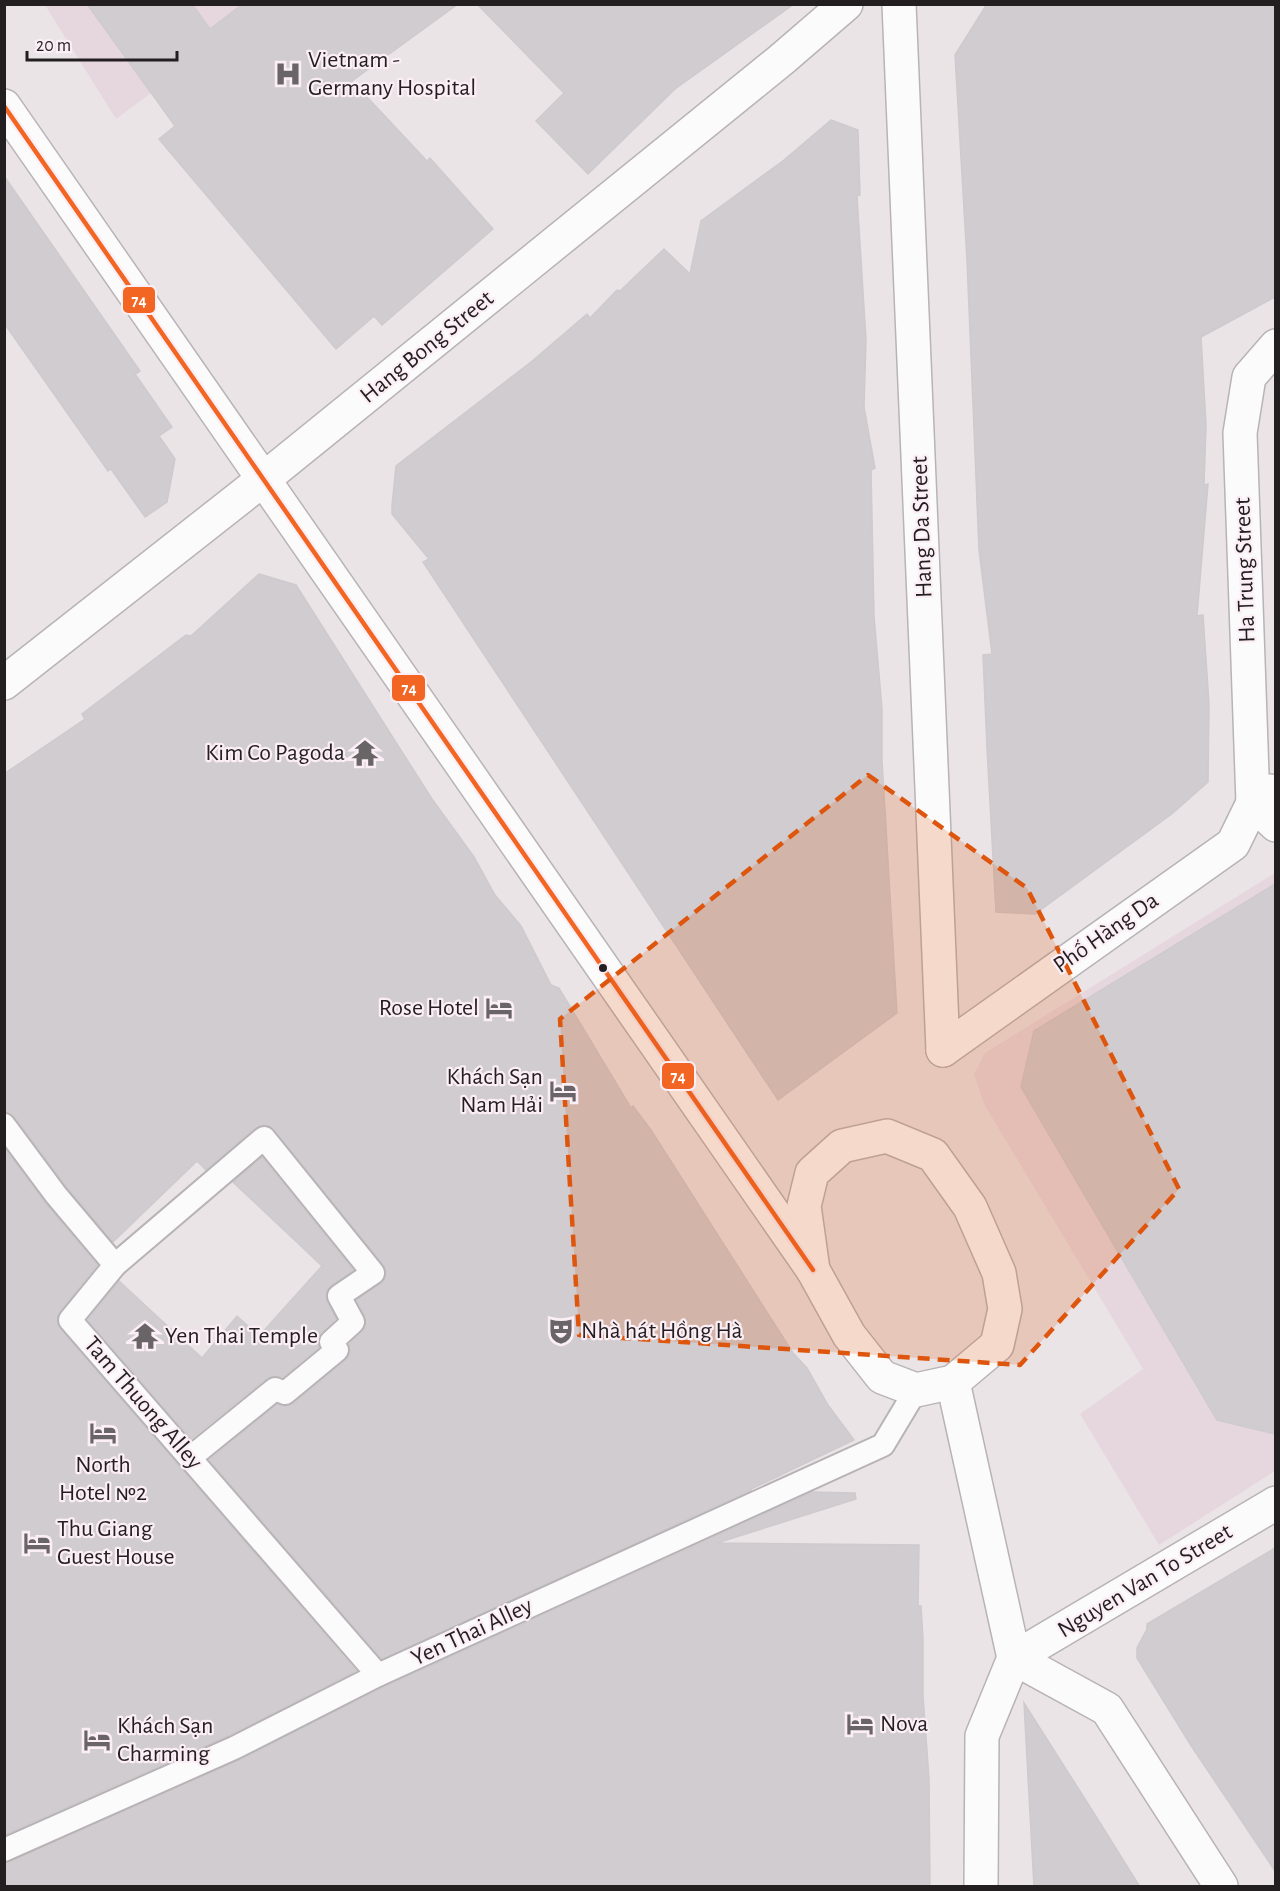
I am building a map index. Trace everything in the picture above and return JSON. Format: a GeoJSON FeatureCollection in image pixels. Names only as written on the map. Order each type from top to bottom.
{"type":"FeatureCollection","features":[{"type":"Feature","properties":{"kind":"street","name":"Hang Bong Street"},"geometry":{"type":"LineString","coordinates":[[4,683],[265,478],[781,60],[846,4]]}},
{"type":"Feature","properties":{"kind":"street","name":"Hang Da Street"},"geometry":{"type":"LineString","coordinates":[[899,4],[943,1050]]}},
{"type":"Feature","properties":{"kind":"street"},"geometry":{"type":"LineString","coordinates":[[7,115],[265,478],[813,1270],[849,1335],[882,1377],[916,1390],[953,1382],[997,1345],[1005,1309],[999,1272],[970,1207],[933,1155],[887,1136],[842,1146],[812,1173],[804,1206],[813,1270]]}},
{"type":"Feature","properties":{"kind":"street","name":"Ha Trung Street"},"geometry":{"type":"LineString","coordinates":[[1268,805],[1240,433],[1249,377],[1275,346]]}},
{"type":"Feature","properties":{"kind":"street","name":"Phố Hàng Da"},"geometry":{"type":"LineString","coordinates":[[943,1050],[1233,844],[1268,805]]}},
{"type":"Feature","properties":{"kind":"street"},"geometry":{"type":"LineString","coordinates":[[953,1382],[1014,1659],[982,1736],[981,1887]]}},
{"type":"Feature","properties":{"kind":"street","name":"Nguyen Van To Street"},"geometry":{"type":"LineString","coordinates":[[1014,1659],[1275,1503]]}},
{"type":"Feature","properties":{"kind":"street"},"geometry":{"type":"LineString","coordinates":[[1014,1659],[1107,1709],[1221,1887]]}},
{"type":"Feature","properties":{"kind":"lane"},"geometry":{"type":"LineString","coordinates":[[4,1125],[56,1195],[114,1265],[264,1138],[373,1273],[339,1296],[353,1322],[331,1342],[337,1350],[285,1393],[275,1389],[191,1457]]}},
{"type":"Feature","properties":{"kind":"lane","name":"Tam Thuong Alley"},"geometry":{"type":"LineString","coordinates":[[114,1265],[70,1320],[378,1675]]}},
{"type":"Feature","properties":{"kind":"lane","name":"Yen Thai Alley"},"geometry":{"type":"LineString","coordinates":[[4,1850],[234,1748],[378,1675],[883,1445],[916,1390]]}},
{"type":"Feature","properties":{"kind":"highlighted area"},"geometry":{"type":"Polygon","coordinates":[[[868,775],[1027,888],[1179,1189],[1020,1365],[579,1335],[560,1019],[868,775]]]}},
{"type":"Feature","properties":{"kind":"shaded area","name":"Vietnam - Germany Hospital"},"geometry":{"type":"Polygon","coordinates":[[[45,5],[394,5],[416,35],[265,144],[151,93],[116,119],[45,5]]]}},
{"type":"Feature","properties":{"kind":"shaded area"},"geometry":{"type":"Polygon","coordinates":[[[1275,873],[1275,1471],[1159,1545],[1080,1414],[1143,1369],[984,1104],[974,1074],[985,1053],[1275,873]]]}},
{"type":"Feature","properties":{"kind":"building"},"geometry":{"type":"Polygon","coordinates":[[[87,4],[192,4],[210,29],[243,4],[458,4],[352,81],[427,161],[430,158],[493,229],[382,325],[374,316],[336,349],[159,139],[175,126],[87,4]]]}},
{"type":"Feature","properties":{"kind":"building"},"geometry":{"type":"Polygon","coordinates":[[[477,4],[794,4],[675,89],[588,174],[536,121],[564,93],[477,4]]]}},
{"type":"Feature","properties":{"kind":"building"},"geometry":{"type":"Polygon","coordinates":[[[987,4],[1275,4],[1275,297],[1201,337],[1206,425],[1204,485],[1208,484],[1197,616],[1203,615],[1209,704],[1208,782],[1173,813],[1035,914],[996,912],[987,748],[983,655],[992,654],[979,550],[967,260],[955,55],[987,4]]]}},
{"type":"Feature","properties":{"kind":"building"},"geometry":{"type":"Polygon","coordinates":[[[831,120],[858,130],[860,195],[857,196],[866,340],[864,407],[875,468],[871,470],[874,616],[882,709],[882,760],[897,1013],[778,1100],[423,562],[429,559],[392,514],[392,506],[396,466],[531,362],[587,314],[590,318],[617,290],[620,291],[664,249],[690,274],[701,221],[784,160],[831,120]]]}},
{"type":"Feature","properties":{"kind":"building"},"geometry":{"type":"Polygon","coordinates":[[[4,176],[140,371],[135,374],[172,427],[159,436],[175,459],[167,502],[145,517],[111,469],[108,471],[4,323],[4,176]]]}},
{"type":"Feature","properties":{"kind":"building"},"geometry":{"type":"Polygon","coordinates":[[[259,574],[296,585],[432,799],[474,857],[495,895],[521,926],[551,985],[559,988],[631,1108],[633,1106],[651,1130],[793,1353],[807,1368],[828,1405],[854,1440],[749,1490],[752,1490],[382,1659],[209,1460],[277,1404],[286,1406],[294,1403],[346,1360],[350,1354],[349,1344],[366,1327],[365,1316],[357,1300],[385,1279],[384,1265],[269,1126],[255,1128],[206,1170],[197,1161],[113,1242],[67,1187],[15,1117],[4,1112],[4,774],[85,719],[82,714],[186,635],[191,636],[259,574]]]}},
{"type":"Feature","properties":{"kind":"building"},"geometry":{"type":"Polygon","coordinates":[[[1275,884],[1275,1434],[1217,1420],[1021,1087],[1034,1031],[1275,884]]]}},
{"type":"Feature","properties":{"kind":"building"},"geometry":{"type":"Polygon","coordinates":[[[4,1148],[46,1204],[97,1265],[59,1312],[57,1323],[60,1328],[356,1671],[228,1736],[4,1835],[4,1148]]]}},
{"type":"Feature","properties":{"kind":"building"},"geometry":{"type":"Polygon","coordinates":[[[262,1157],[353,1270],[327,1290],[327,1302],[336,1319],[319,1337],[319,1347],[283,1377],[267,1378],[191,1439],[88,1320],[119,1281],[202,1358],[237,1316],[259,1336],[322,1266],[233,1182],[262,1157]]]}},
{"type":"Feature","properties":{"kind":"building"},"geometry":{"type":"Polygon","coordinates":[[[813,1492],[855,1493],[856,1499],[717,1543],[919,1545],[918,1606],[921,1606],[923,1696],[929,1779],[930,1887],[4,1887],[4,1863],[239,1760],[384,1687],[813,1492]]]}},
{"type":"Feature","properties":{"kind":"building"},"geometry":{"type":"Polygon","coordinates":[[[1275,1548],[1275,1871],[1190,1744],[1137,1658],[1137,1648],[1147,1629],[1147,1624],[1275,1548]]]}},
{"type":"Feature","properties":{"kind":"building"},"geometry":{"type":"Polygon","coordinates":[[[1024,1703],[1097,1818],[1140,1887],[1034,1887],[1024,1703]]]}},
{"type":"Feature","properties":{"kind":"transit line","name":"74"},"geometry":{"type":"LineString","coordinates":[[4,106],[813,1270]]}},
{"type":"Feature","properties":{"kind":"place","name":"Vietnam - Germany Hospital"},"geometry":{"type":"Point","coordinates":[288,74]}},
{"type":"Feature","properties":{"kind":"place","name":"Kim Co Pagoda"},"geometry":{"type":"Point","coordinates":[365,753]}},
{"type":"Feature","properties":{"kind":"place","name":"Rose Hotel"},"geometry":{"type":"Point","coordinates":[499,1008]}},
{"type":"Feature","properties":{"kind":"place","name":"Khách Sạn Nam Hải"},"geometry":{"type":"Point","coordinates":[563,1091]}},
{"type":"Feature","properties":{"kind":"place","name":"Nhà hát Hồng Hà"},"geometry":{"type":"Point","coordinates":[561,1331]}},
{"type":"Feature","properties":{"kind":"place","name":"Yen Thai Temple"},"geometry":{"type":"Point","coordinates":[145,1336]}},
{"type":"Feature","properties":{"kind":"place","name":"North Hotel №2"},"geometry":{"type":"Point","coordinates":[103,1433]}},
{"type":"Feature","properties":{"kind":"place","name":"Thu Giang Guest House"},"geometry":{"type":"Point","coordinates":[37,1543]}},
{"type":"Feature","properties":{"kind":"place","name":"Nova"},"geometry":{"type":"Point","coordinates":[860,1724]}},
{"type":"Feature","properties":{"kind":"place","name":"Khách Sạn Charming"},"geometry":{"type":"Point","coordinates":[97,1740]}}]}
